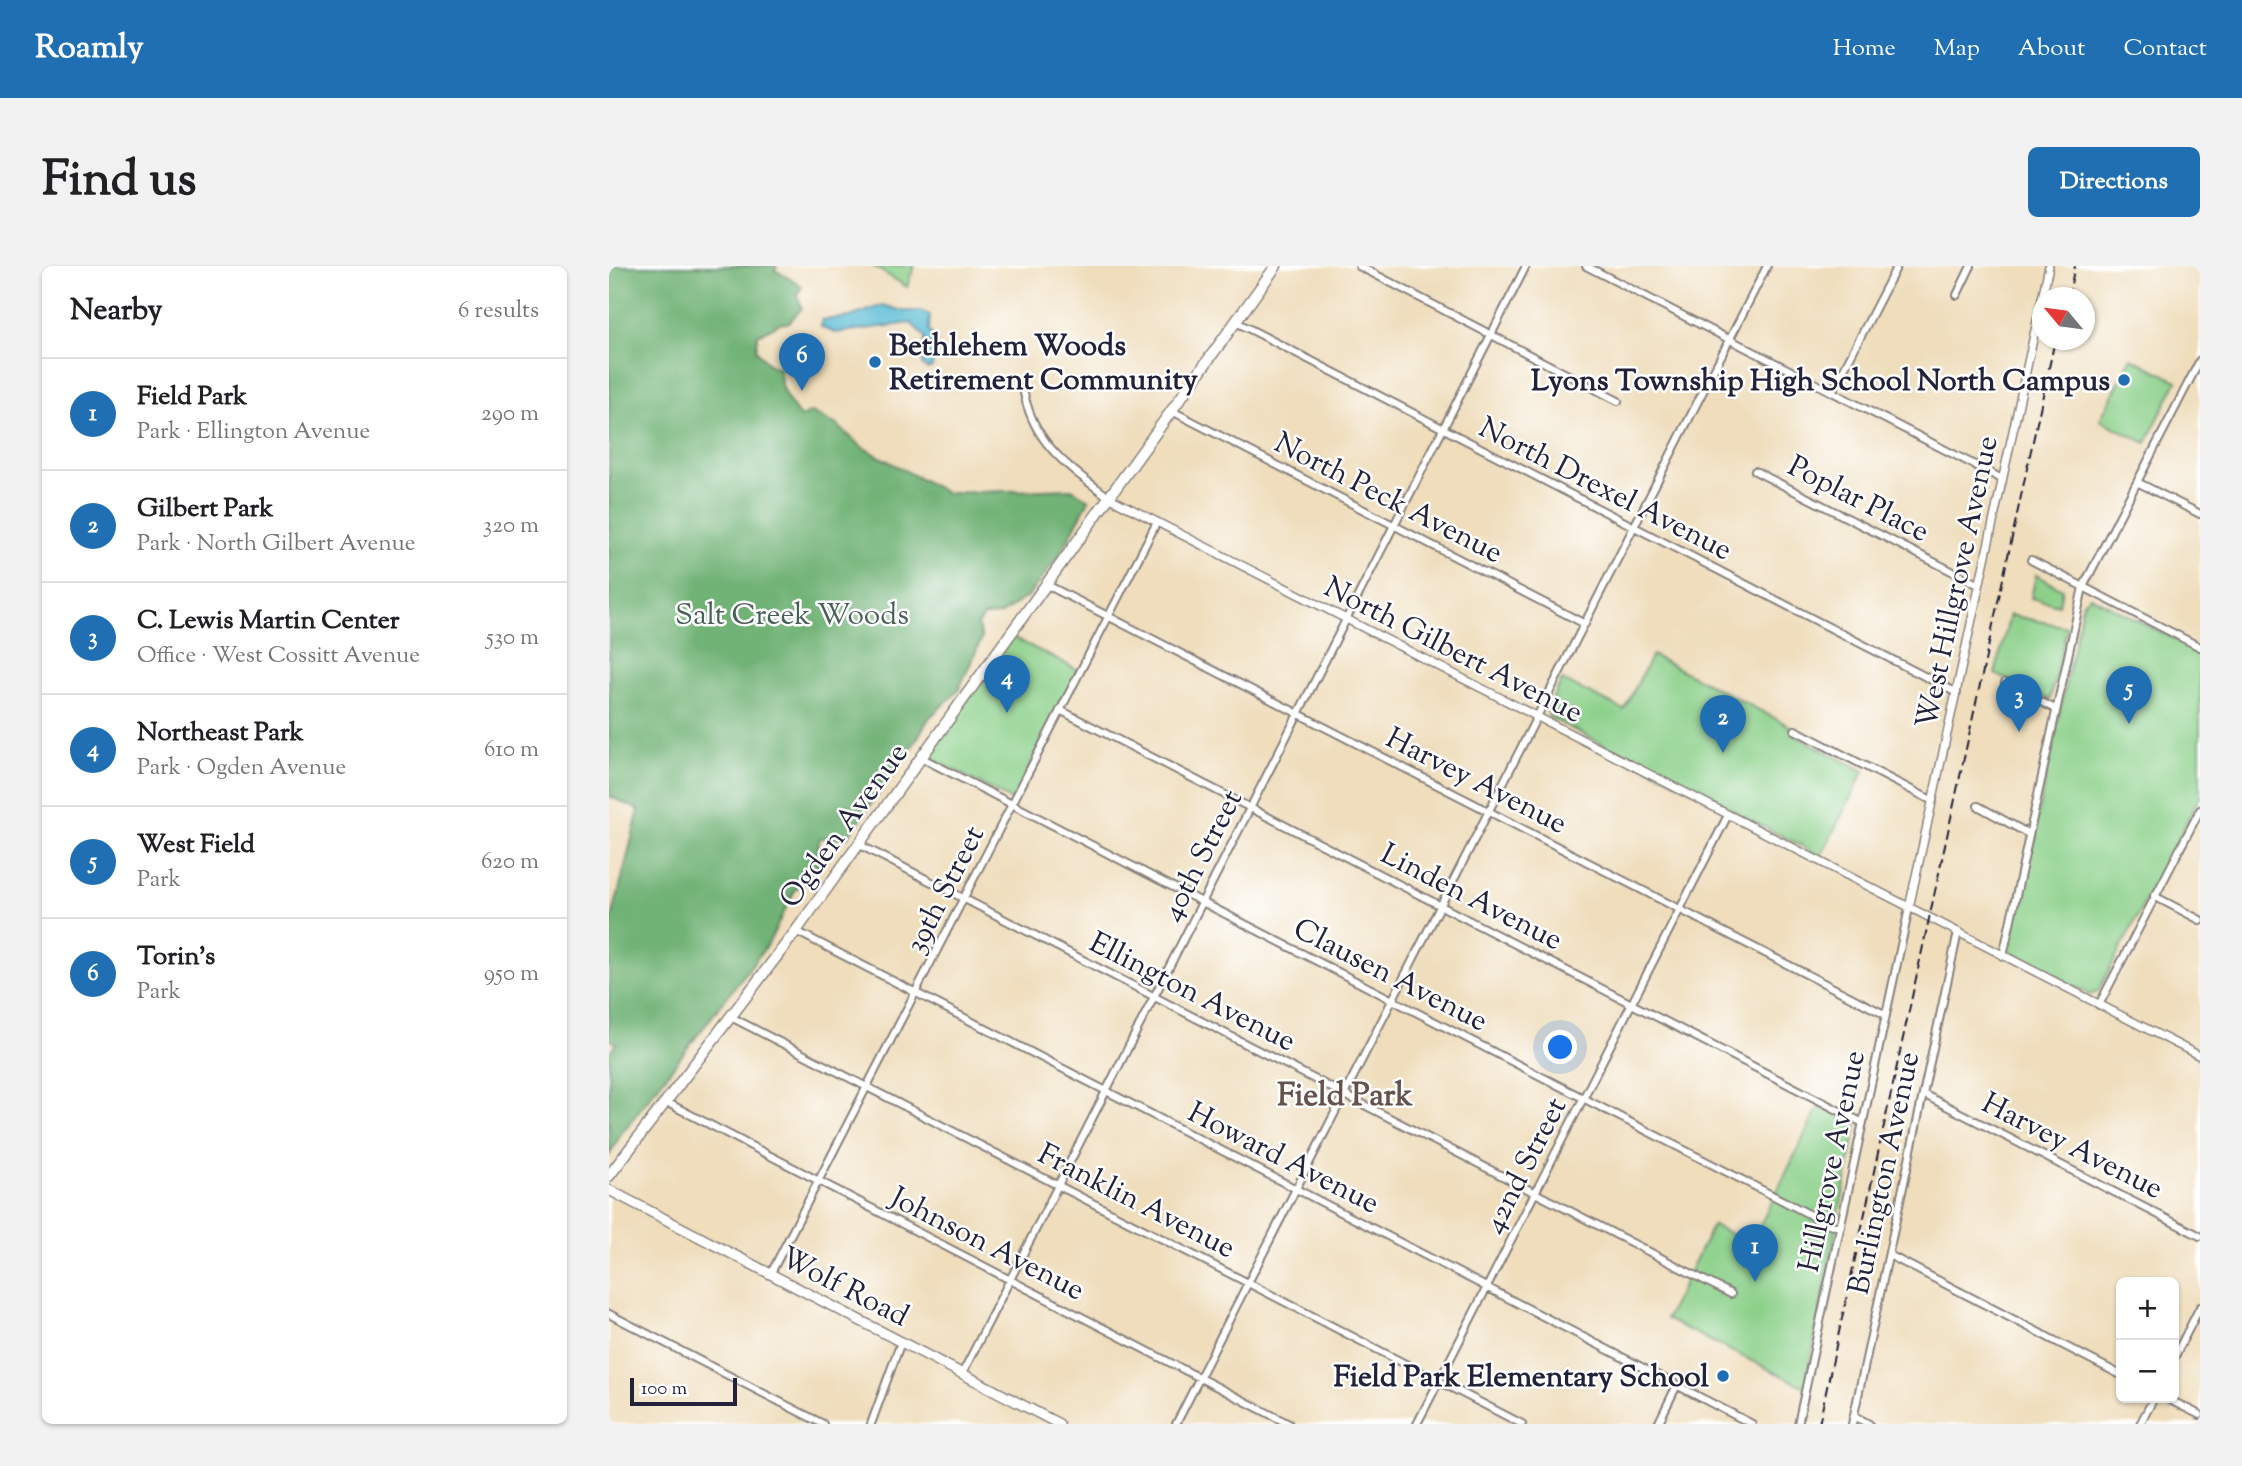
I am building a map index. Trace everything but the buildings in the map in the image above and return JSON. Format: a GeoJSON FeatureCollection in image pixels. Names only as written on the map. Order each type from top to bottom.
{"type":"FeatureCollection","features":[{"type":"Feature","properties":{"kind":"main road","name":"Ogden Avenue"},"geometry":{"type":"LineString","coordinates":[[609,1176],[796,931],[1276,266]]}},
{"type":"Feature","properties":{"kind":"main road","name":"Wolf Road"},"geometry":{"type":"LineString","coordinates":[[609,1190],[1059,1424]]}},
{"type":"Feature","properties":{"kind":"street"},"geometry":{"type":"LineString","coordinates":[[1359,266],[1618,401]]}},
{"type":"Feature","properties":{"kind":"street","name":"40th Street"},"geometry":{"type":"LineString","coordinates":[[962,1374],[1526,266]]}},
{"type":"Feature","properties":{"kind":"street"},"geometry":{"type":"LineString","coordinates":[[1586,266],[2000,478]]}},
{"type":"Feature","properties":{"kind":"street"},"geometry":{"type":"LineString","coordinates":[[1176,1424],[1767,266]]}},
{"type":"Feature","properties":{"kind":"street"},"geometry":{"type":"LineString","coordinates":[[1832,392],[1897,266]]}},
{"type":"Feature","properties":{"kind":"street"},"geometry":{"type":"LineString","coordinates":[[1957,295],[1971,266]]}},
{"type":"Feature","properties":{"kind":"street","name":"West Hillgrove Avenue"},"geometry":{"type":"LineString","coordinates":[[1909,908],[1957,693],[2000,478],[2049,266]]}},
{"type":"Feature","properties":{"kind":"street","name":"North Drexel Avenue"},"geometry":{"type":"LineString","coordinates":[[1235,322],[1957,693]]}},
{"type":"Feature","properties":{"kind":"street"},"geometry":{"type":"LineString","coordinates":[[2003,956],[2083,587],[2200,360]]}},
{"type":"Feature","properties":{"kind":"street"},"geometry":{"type":"LineString","coordinates":[[2191,378],[2199,382]]}},
{"type":"Feature","properties":{"kind":"street","name":"North Gilbert Avenue"},"geometry":{"type":"LineString","coordinates":[[1023,387],[1029,417],[1036,429],[1066,466],[1110,498],[2200,1056]]}},
{"type":"Feature","properties":{"kind":"street","name":"North Peck Avenue"},"geometry":{"type":"LineString","coordinates":[[1172,411],[1585,624]]}},
{"type":"Feature","properties":{"kind":"street","name":"Poplar Place"},"geometry":{"type":"LineString","coordinates":[[1755,471],[1979,585]]}},
{"type":"Feature","properties":{"kind":"street"},"geometry":{"type":"LineString","coordinates":[[2137,482],[2200,514]]}},
{"type":"Feature","properties":{"kind":"street","name":"39th Street"},"geometry":{"type":"LineString","coordinates":[[770,1275],[1157,522]]}},
{"type":"Feature","properties":{"kind":"street"},"geometry":{"type":"LineString","coordinates":[[2031,560],[2200,647]]}},
{"type":"Feature","properties":{"kind":"street","name":"Harvey Avenue"},"geometry":{"type":"LineString","coordinates":[[1047,585],[1886,1015]]}},
{"type":"Feature","properties":{"kind":"street"},"geometry":{"type":"LineString","coordinates":[[2005,683],[2055,709]]}},
{"type":"Feature","properties":{"kind":"street","name":"Linden Avenue"},"geometry":{"type":"LineString","coordinates":[[1060,710],[1863,1123]]}},
{"type":"Feature","properties":{"kind":"street"},"geometry":{"type":"LineString","coordinates":[[1795,730],[1933,801]]}},
{"type":"Feature","properties":{"kind":"street","name":"Clausen Avenue"},"geometry":{"type":"LineString","coordinates":[[922,758],[1830,1225],[1841,1227]]}},
{"type":"Feature","properties":{"kind":"street"},"geometry":{"type":"LineString","coordinates":[[1978,806],[2028,833]]}},
{"type":"Feature","properties":{"kind":"street"},"geometry":{"type":"LineString","coordinates":[[2099,1005],[2200,810]]}},
{"type":"Feature","properties":{"kind":"street","name":"42nd Street"},"geometry":{"type":"LineString","coordinates":[[1417,1424],[1728,815]]}},
{"type":"Feature","properties":{"kind":"street","name":"Ellington Avenue"},"geometry":{"type":"LineString","coordinates":[[858,844],[1731,1294]]}},
{"type":"Feature","properties":{"kind":"street"},"geometry":{"type":"LineString","coordinates":[[2154,896],[2200,920]]}},
{"type":"Feature","properties":{"kind":"street","name":"Hillgrove Avenue"},"geometry":{"type":"LineString","coordinates":[[1798,1424],[1909,908]]}},
{"type":"Feature","properties":{"kind":"street","name":"Howard Avenue"},"geometry":{"type":"LineString","coordinates":[[796,931],[1752,1424]]}},
{"type":"Feature","properties":{"kind":"street","name":"Burlington Avenue"},"geometry":{"type":"LineString","coordinates":[[1853,1420],[1958,932]]}},
{"type":"Feature","properties":{"kind":"street","name":"Franklin Avenue"},"geometry":{"type":"LineString","coordinates":[[731,1017],[1522,1424]]}},
{"type":"Feature","properties":{"kind":"street","name":"Harvey Avenue"},"geometry":{"type":"LineString","coordinates":[[1925,1095],[2200,1236]]}},
{"type":"Feature","properties":{"kind":"street","name":"Johnson Avenue"},"geometry":{"type":"LineString","coordinates":[[666,1102],[1289,1424]]}},
{"type":"Feature","properties":{"kind":"street"},"geometry":{"type":"LineString","coordinates":[[1889,1255],[2116,1372]]}},
{"type":"Feature","properties":{"kind":"street"},"geometry":{"type":"LineString","coordinates":[[2179,1348],[2200,1307]]}},
{"type":"Feature","properties":{"kind":"street"},"geometry":{"type":"LineString","coordinates":[[609,1314],[823,1424]]}},
{"type":"Feature","properties":{"kind":"street"},"geometry":{"type":"LineString","coordinates":[[871,1424],[901,1342]]}},
{"type":"Feature","properties":{"kind":"street"},"geometry":{"type":"LineString","coordinates":[[1658,1424],[1677,1385]]}},
{"type":"Feature","properties":{"kind":"street"},"geometry":{"type":"LineString","coordinates":[[2140,1424],[2151,1403]]}},
{"type":"Feature","properties":{"kind":"street"},"geometry":{"type":"LineString","coordinates":[[2176,1403],[2200,1415]]}},
{"type":"Feature","properties":{"kind":"street"},"geometry":{"type":"LineString","coordinates":[[1853,1420],[1868,1424]]}},
{"type":"Feature","properties":{"kind":"green space","name":"Salt Creek Woods"},"geometry":{"type":"Polygon","coordinates":[[[609,266],[777,266],[775,270],[802,286],[797,295],[802,308],[788,323],[780,323],[758,335],[756,350],[768,364],[780,369],[785,394],[800,417],[812,412],[837,425],[862,447],[946,493],[1072,489],[1089,500],[1061,553],[1029,595],[1000,615],[985,616],[977,625],[982,638],[958,691],[929,718],[914,744],[847,838],[820,838],[817,852],[821,858],[812,878],[795,890],[768,944],[621,1134],[609,1156],[609,1053],[616,1043],[609,1039],[609,930],[639,810],[609,796],[609,266]]]}},
{"type":"Feature","properties":{"kind":"green space"},"geometry":{"type":"Polygon","coordinates":[[[873,266],[914,266],[907,287],[873,266]]]}},
{"type":"Feature","properties":{"kind":"green space"},"geometry":{"type":"Polygon","coordinates":[[[2131,358],[2177,381],[2146,443],[2100,420],[2131,358]]]}},
{"type":"Feature","properties":{"kind":"green space"},"geometry":{"type":"Polygon","coordinates":[[[2036,575],[2062,589],[2059,605],[2031,598],[2036,575]]]}},
{"type":"Feature","properties":{"kind":"green space"},"geometry":{"type":"Polygon","coordinates":[[[2090,596],[2200,652],[2200,796],[2098,992],[2090,995],[2009,951],[2083,602],[2090,596]]]}},
{"type":"Feature","properties":{"kind":"green space"},"geometry":{"type":"Polygon","coordinates":[[[2010,615],[2067,627],[2050,700],[1995,674],[2010,615]]]}},
{"type":"Feature","properties":{"kind":"green space"},"geometry":{"type":"Polygon","coordinates":[[[1012,637],[1078,670],[1012,801],[927,756],[1012,637]]]}},
{"type":"Feature","properties":{"kind":"green space"},"geometry":{"type":"Polygon","coordinates":[[[1652,655],[1794,728],[1792,734],[1864,771],[1821,856],[1549,717],[1547,709],[1562,680],[1624,710],[1652,655]]]}},
{"type":"Feature","properties":{"kind":"green space"},"geometry":{"type":"Polygon","coordinates":[[[1819,1106],[1857,1125],[1805,1387],[1666,1319],[1713,1225],[1751,1244],[1819,1106]]]}},
{"type":"Feature","properties":{"kind":"water"},"geometry":{"type":"Polygon","coordinates":[[[883,305],[930,315],[929,330],[937,343],[932,367],[927,369],[922,365],[925,337],[911,323],[835,333],[821,327],[822,320],[850,317],[883,305]]]}},
{"type":"Feature","properties":{"kind":"railway"},"geometry":{"type":"LineString","coordinates":[[2070,287],[2075,266]]}},
{"type":"Feature","properties":{"kind":"railway"},"geometry":{"type":"LineString","coordinates":[[1819,1424],[2053,350]]}},
{"type":"Feature","properties":{"kind":"place","name":"Bethlehem Woods Retirement Community"},"geometry":{"type":"Point","coordinates":[875,362]}},
{"type":"Feature","properties":{"kind":"place","name":"Lyons Township High School North Campus"},"geometry":{"type":"Point","coordinates":[2124,380]}},
{"type":"Feature","properties":{"kind":"place","name":"Torin's"},"geometry":{"type":"Point","coordinates":[802,391]}},
{"type":"Feature","properties":{"kind":"place","name":"Northeast Park"},"geometry":{"type":"Point","coordinates":[1007,713]}},
{"type":"Feature","properties":{"kind":"place","name":"West Field"},"geometry":{"type":"Point","coordinates":[2129,724]}},
{"type":"Feature","properties":{"kind":"place","name":"C. Lewis Martin Center"},"geometry":{"type":"Point","coordinates":[2019,732]}},
{"type":"Feature","properties":{"kind":"place","name":"Gilbert Park"},"geometry":{"type":"Point","coordinates":[1723,753]}},
{"type":"Feature","properties":{"kind":"place","name":"Field Park"},"geometry":{"type":"Point","coordinates":[1755,1282]}},
{"type":"Feature","properties":{"kind":"place","name":"Field Park Elementary School"},"geometry":{"type":"Point","coordinates":[1723,1376]}},
{"type":"Feature","properties":{"kind":"district","name":"Field Park"},"geometry":{"type":"Point","coordinates":[1345,1094]}}]}
